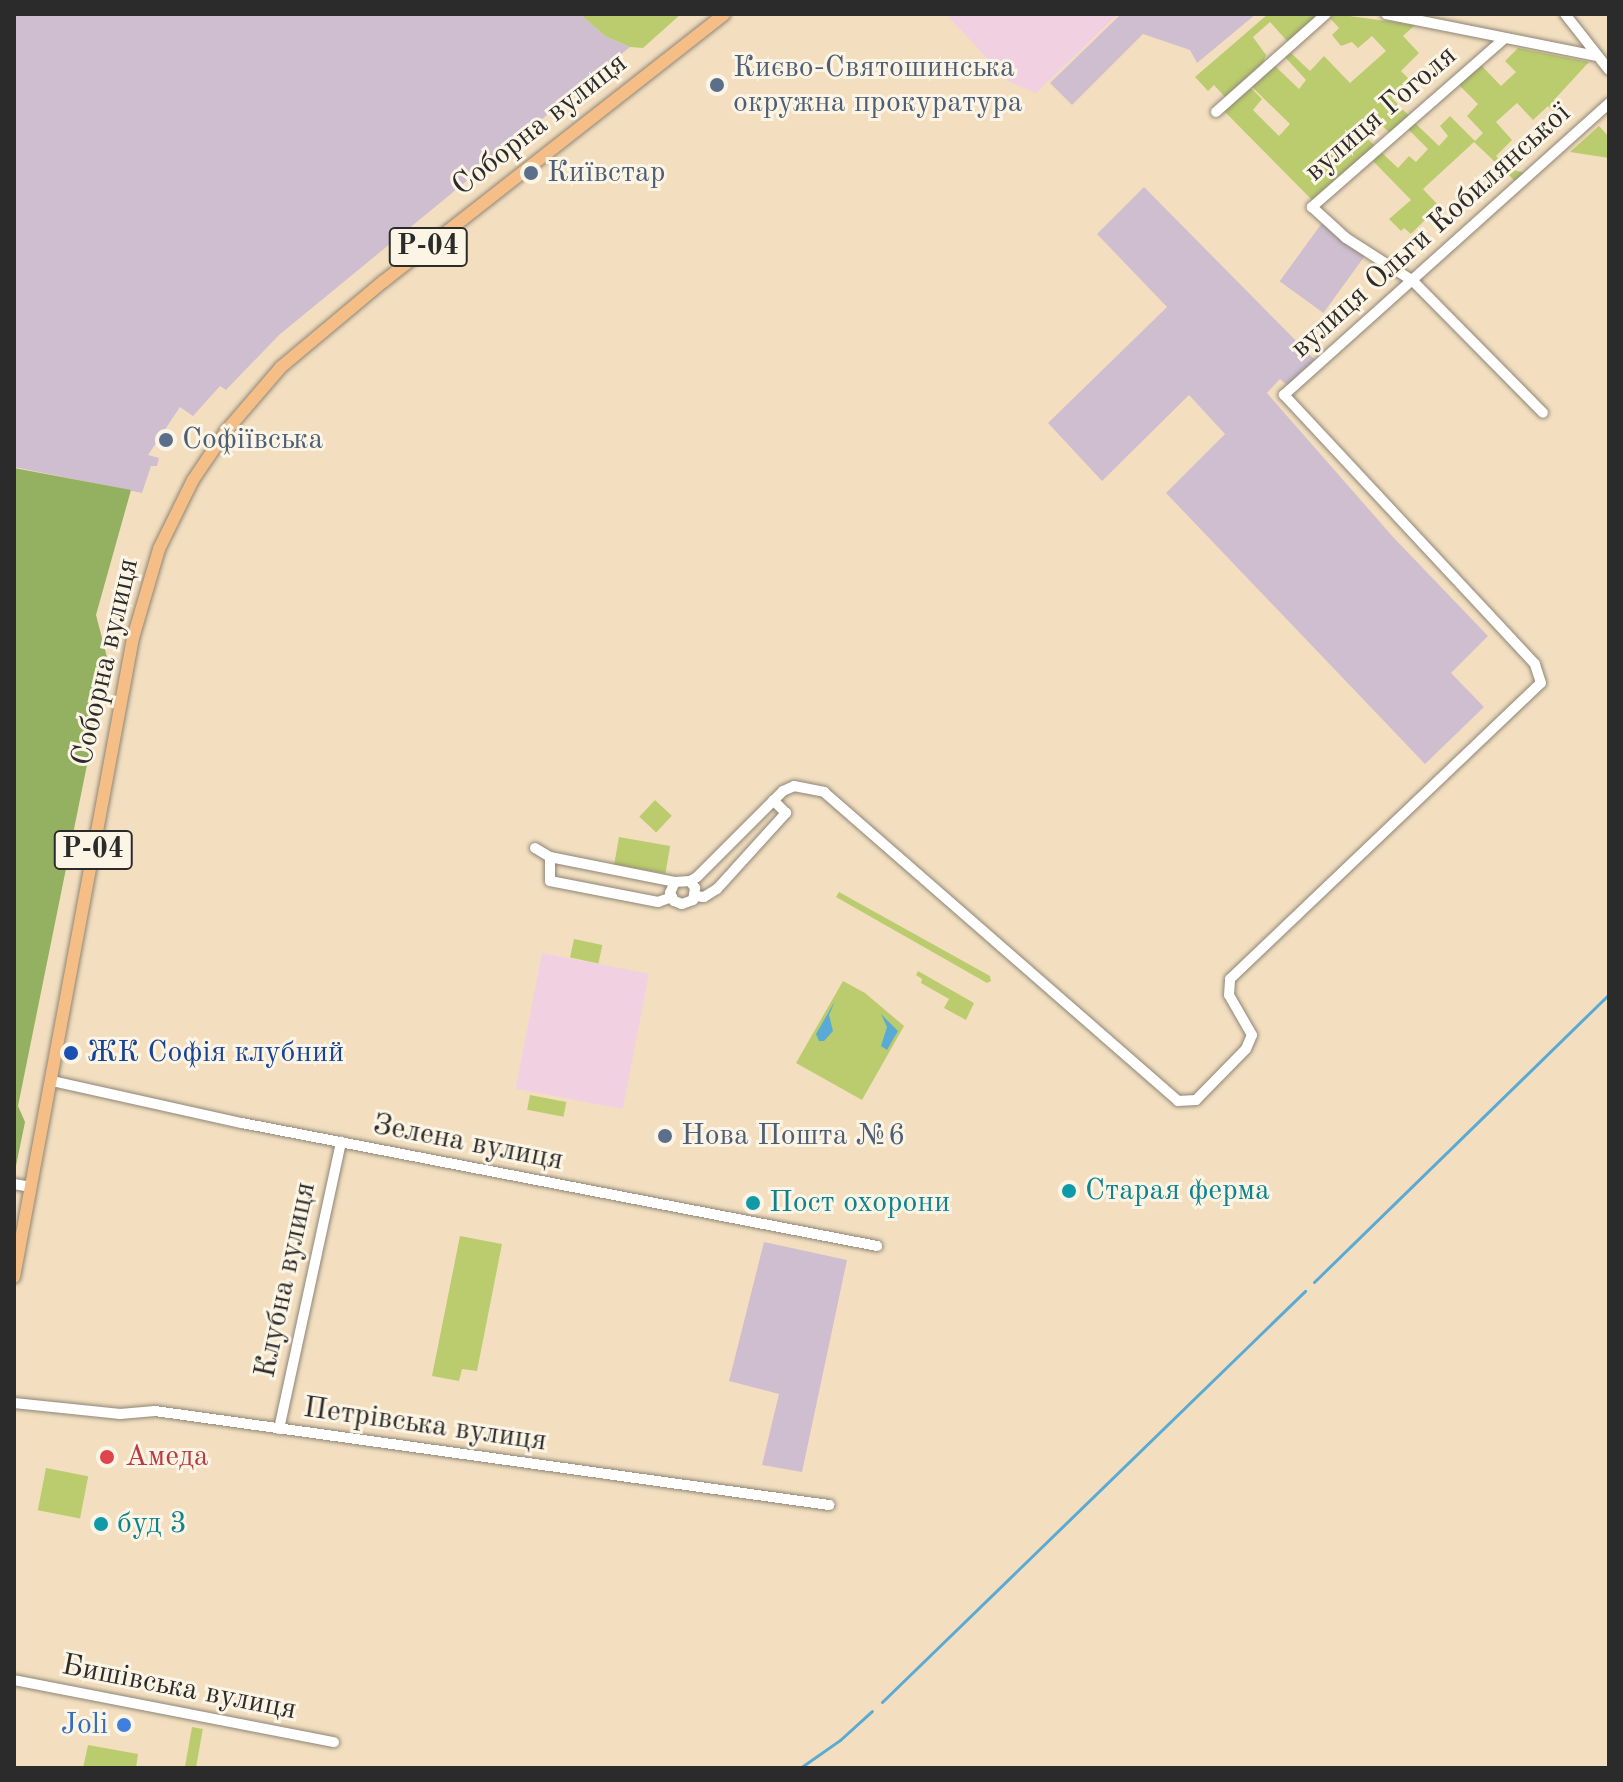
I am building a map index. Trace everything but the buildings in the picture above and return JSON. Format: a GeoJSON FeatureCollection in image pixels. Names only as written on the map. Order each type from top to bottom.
{"type":"FeatureCollection","features":[{"type":"Feature","properties":{"kind":"main road","name":"Соборна вулиця"},"geometry":{"type":"LineString","coordinates":[[14,1277],[141,604],[159,549],[193,480],[226,431],[281,367],[419,253],[724,14]]}},
{"type":"Feature","properties":{"kind":"street"},"geometry":{"type":"LineString","coordinates":[[1216,112],[1326,14]]}},
{"type":"Feature","properties":{"kind":"street","name":"вулиця Гоголя"},"geometry":{"type":"LineString","coordinates":[[1386,14],[1414,17],[1596,56]]}},
{"type":"Feature","properties":{"kind":"street"},"geometry":{"type":"LineString","coordinates":[[1565,14],[1609,70]]}},
{"type":"Feature","properties":{"kind":"street","name":"вулиця Гоголя"},"geometry":{"type":"LineString","coordinates":[[1413,281],[1346,238],[1312,207],[1505,38]]}},
{"type":"Feature","properties":{"kind":"street","name":"вулиця Ольги Кобилянської"},"geometry":{"type":"LineString","coordinates":[[773,800],[794,786],[824,792],[1178,1101],[1196,1100],[1246,1049],[1252,1035],[1229,995],[1230,979],[1541,683],[1535,664],[1284,395],[1609,103]]}},
{"type":"Feature","properties":{"kind":"street"},"geometry":{"type":"LineString","coordinates":[[1413,281],[1543,413]]}},
{"type":"Feature","properties":{"kind":"street"},"geometry":{"type":"LineString","coordinates":[[535,848],[550,857],[675,882],[690,881],[773,800],[786,813],[717,889],[682,904],[672,897]]}},
{"type":"Feature","properties":{"kind":"street"},"geometry":{"type":"LineString","coordinates":[[550,857],[550,881],[658,902],[672,897]]}},
{"type":"Feature","properties":{"kind":"street"},"geometry":{"type":"LineString","coordinates":[[690,881],[695,896]]}},
{"type":"Feature","properties":{"kind":"street"},"geometry":{"type":"LineString","coordinates":[[672,897],[675,882]]}},
{"type":"Feature","properties":{"kind":"street","name":"Зелена вулиця"},"geometry":{"type":"LineString","coordinates":[[52,1081],[341,1142],[877,1246]]}},
{"type":"Feature","properties":{"kind":"street","name":"Клубна вулиця"},"geometry":{"type":"LineString","coordinates":[[279,1429],[341,1142]]}},
{"type":"Feature","properties":{"kind":"street"},"geometry":{"type":"LineString","coordinates":[[14,1184],[31,1187]]}},
{"type":"Feature","properties":{"kind":"street","name":"Петрівська вулиця"},"geometry":{"type":"LineString","coordinates":[[14,1403],[120,1414],[155,1411],[829,1505]]}},
{"type":"Feature","properties":{"kind":"street","name":"Бишівська вулиця"},"geometry":{"type":"LineString","coordinates":[[14,1680],[334,1742]]}},
{"type":"Feature","properties":{"kind":"shaded area"},"geometry":{"type":"Polygon","coordinates":[[[14,14],[580,14],[605,36],[630,47],[279,335],[226,390],[220,386],[193,416],[180,407],[148,455],[159,458],[157,466],[151,466],[142,493],[14,467],[14,14]]]}},
{"type":"Feature","properties":{"kind":"shaded area"},"geometry":{"type":"Polygon","coordinates":[[[946,14],[1116,16],[1036,93],[1008,81],[946,14]]]}},
{"type":"Feature","properties":{"kind":"shaded area"},"geometry":{"type":"Polygon","coordinates":[[[1121,14],[1256,14],[1197,63],[1190,50],[1143,34],[1072,105],[1050,83],[1121,14]]]}},
{"type":"Feature","properties":{"kind":"shaded area"},"geometry":{"type":"Polygon","coordinates":[[[1144,187],[1316,361],[1288,386],[1280,379],[1267,393],[1393,537],[1488,636],[1451,673],[1484,707],[1425,764],[1166,493],[1225,434],[1189,395],[1102,481],[1048,423],[1167,307],[1097,234],[1144,187]]]}},
{"type":"Feature","properties":{"kind":"shaded area"},"geometry":{"type":"Polygon","coordinates":[[[1322,223],[1366,255],[1323,313],[1280,281],[1322,223]]]}},
{"type":"Feature","properties":{"kind":"shaded area"},"geometry":{"type":"Polygon","coordinates":[[[542,953],[649,974],[623,1109],[516,1088],[542,953]]]}},
{"type":"Feature","properties":{"kind":"shaded area"},"geometry":{"type":"Polygon","coordinates":[[[764,1242],[847,1260],[802,1472],[762,1465],[779,1394],[729,1381],[764,1242]]]}},
{"type":"Feature","properties":{"kind":"green space"},"geometry":{"type":"Polygon","coordinates":[[[580,14],[681,14],[643,48],[630,47],[605,36],[580,14]]]}},
{"type":"Feature","properties":{"kind":"green space"},"geometry":{"type":"Polygon","coordinates":[[[1268,14],[1319,14],[1288,42],[1270,22],[1253,37],[1266,55],[1263,63],[1225,97],[1214,85],[1208,91],[1195,77],[1268,14]]]}},
{"type":"Feature","properties":{"kind":"green space"},"geometry":{"type":"Polygon","coordinates":[[[1335,14],[1415,25],[1403,36],[1419,53],[1401,71],[1410,80],[1392,98],[1409,116],[1390,133],[1377,121],[1363,134],[1375,146],[1313,201],[1224,111],[1251,88],[1262,99],[1253,110],[1279,136],[1290,124],[1252,87],[1275,66],[1299,89],[1306,80],[1285,57],[1291,53],[1310,71],[1324,56],[1350,83],[1386,51],[1372,36],[1358,48],[1352,42],[1341,46],[1332,35],[1339,28],[1330,18],[1335,14]]]}},
{"type":"Feature","properties":{"kind":"green space"},"geometry":{"type":"Polygon","coordinates":[[[1518,48],[1589,62],[1554,100],[1568,116],[1563,121],[1548,106],[1533,120],[1517,103],[1496,122],[1512,140],[1496,156],[1508,168],[1524,173],[1515,181],[1474,142],[1423,189],[1439,206],[1411,234],[1404,228],[1401,231],[1389,219],[1411,200],[1372,160],[1381,152],[1398,168],[1409,156],[1416,162],[1428,149],[1407,128],[1414,122],[1439,146],[1448,136],[1440,126],[1450,116],[1475,141],[1483,133],[1467,116],[1478,104],[1458,84],[1481,65],[1501,86],[1516,72],[1505,61],[1518,48]]]}},
{"type":"Feature","properties":{"kind":"green space"},"geometry":{"type":"Polygon","coordinates":[[[1599,126],[1609,137],[1609,158],[1570,152],[1599,126]]]}},
{"type":"Feature","properties":{"kind":"green space"},"geometry":{"type":"Polygon","coordinates":[[[14,468],[131,490],[96,615],[108,661],[18,1106],[25,1122],[16,1166],[14,468]]]}},
{"type":"Feature","properties":{"kind":"green space"},"geometry":{"type":"Polygon","coordinates":[[[655,800],[672,816],[656,833],[639,817],[655,800]]]}},
{"type":"Feature","properties":{"kind":"green space"},"geometry":{"type":"Polygon","coordinates":[[[619,837],[670,846],[665,874],[614,865],[619,837]]]}},
{"type":"Feature","properties":{"kind":"green space"},"geometry":{"type":"Polygon","coordinates":[[[839,892],[990,976],[991,981],[987,983],[836,897],[839,892]]]}},
{"type":"Feature","properties":{"kind":"green space"},"geometry":{"type":"Polygon","coordinates":[[[574,939],[602,945],[598,964],[570,958],[574,939]]]}},
{"type":"Feature","properties":{"kind":"green space"},"geometry":{"type":"Polygon","coordinates":[[[918,971],[974,1003],[966,1020],[944,1008],[949,999],[921,983],[922,979],[916,975],[918,971]]]}},
{"type":"Feature","properties":{"kind":"green space"},"geometry":{"type":"Polygon","coordinates":[[[843,981],[865,993],[904,1026],[862,1100],[796,1063],[843,981]]]}},
{"type":"Feature","properties":{"kind":"green space"},"geometry":{"type":"Polygon","coordinates":[[[530,1095],[566,1102],[563,1117],[527,1110],[530,1095]]]}},
{"type":"Feature","properties":{"kind":"green space"},"geometry":{"type":"Polygon","coordinates":[[[460,1236],[502,1244],[477,1371],[462,1369],[459,1381],[432,1376],[460,1236]]]}},
{"type":"Feature","properties":{"kind":"green space"},"geometry":{"type":"Polygon","coordinates":[[[46,1468],[88,1476],[80,1518],[38,1510],[46,1468]]]}},
{"type":"Feature","properties":{"kind":"green space"},"geometry":{"type":"Polygon","coordinates":[[[192,1727],[203,1729],[196,1768],[185,1768],[192,1727]]]}},
{"type":"Feature","properties":{"kind":"green space"},"geometry":{"type":"Polygon","coordinates":[[[88,1745],[138,1754],[136,1768],[83,1768],[88,1745]]]}},
{"type":"Feature","properties":{"kind":"water"},"geometry":{"type":"Polygon","coordinates":[[[835,1001],[829,1015],[833,1031],[824,1041],[819,1041],[816,1034],[835,1001]]]}},
{"type":"Feature","properties":{"kind":"water"},"geometry":{"type":"Polygon","coordinates":[[[881,1014],[898,1031],[887,1050],[881,1046],[887,1027],[881,1014]]]}},
{"type":"Feature","properties":{"kind":"waterway"},"geometry":{"type":"LineString","coordinates":[[1314,1282],[1609,994]]}},
{"type":"Feature","properties":{"kind":"waterway"},"geometry":{"type":"LineString","coordinates":[[882,1702],[1305,1291]]}},
{"type":"Feature","properties":{"kind":"waterway"},"geometry":{"type":"LineString","coordinates":[[800,1768],[840,1740],[872,1711]]}},
{"type":"Feature","properties":{"kind":"place","name":"Києво-Святошинська окружна прокуратура"},"geometry":{"type":"Point","coordinates":[717,85]}},
{"type":"Feature","properties":{"kind":"place","name":"Київстар"},"geometry":{"type":"Point","coordinates":[531,173]}},
{"type":"Feature","properties":{"kind":"place","name":"Софіївська"},"geometry":{"type":"Point","coordinates":[166,440]}},
{"type":"Feature","properties":{"kind":"place","name":"ЖК Софія клубний"},"geometry":{"type":"Point","coordinates":[71,1053]}},
{"type":"Feature","properties":{"kind":"place","name":"Нова Пошта №6"},"geometry":{"type":"Point","coordinates":[665,1136]}},
{"type":"Feature","properties":{"kind":"place","name":"Старая ферма"},"geometry":{"type":"Point","coordinates":[1069,1191]}},
{"type":"Feature","properties":{"kind":"place","name":"Пост охорони"},"geometry":{"type":"Point","coordinates":[753,1203]}},
{"type":"Feature","properties":{"kind":"place","name":"Амеда"},"geometry":{"type":"Point","coordinates":[107,1457]}},
{"type":"Feature","properties":{"kind":"place","name":"буд 3"},"geometry":{"type":"Point","coordinates":[101,1524]}},
{"type":"Feature","properties":{"kind":"place","name":"Joli"},"geometry":{"type":"Point","coordinates":[124,1725]}}]}
